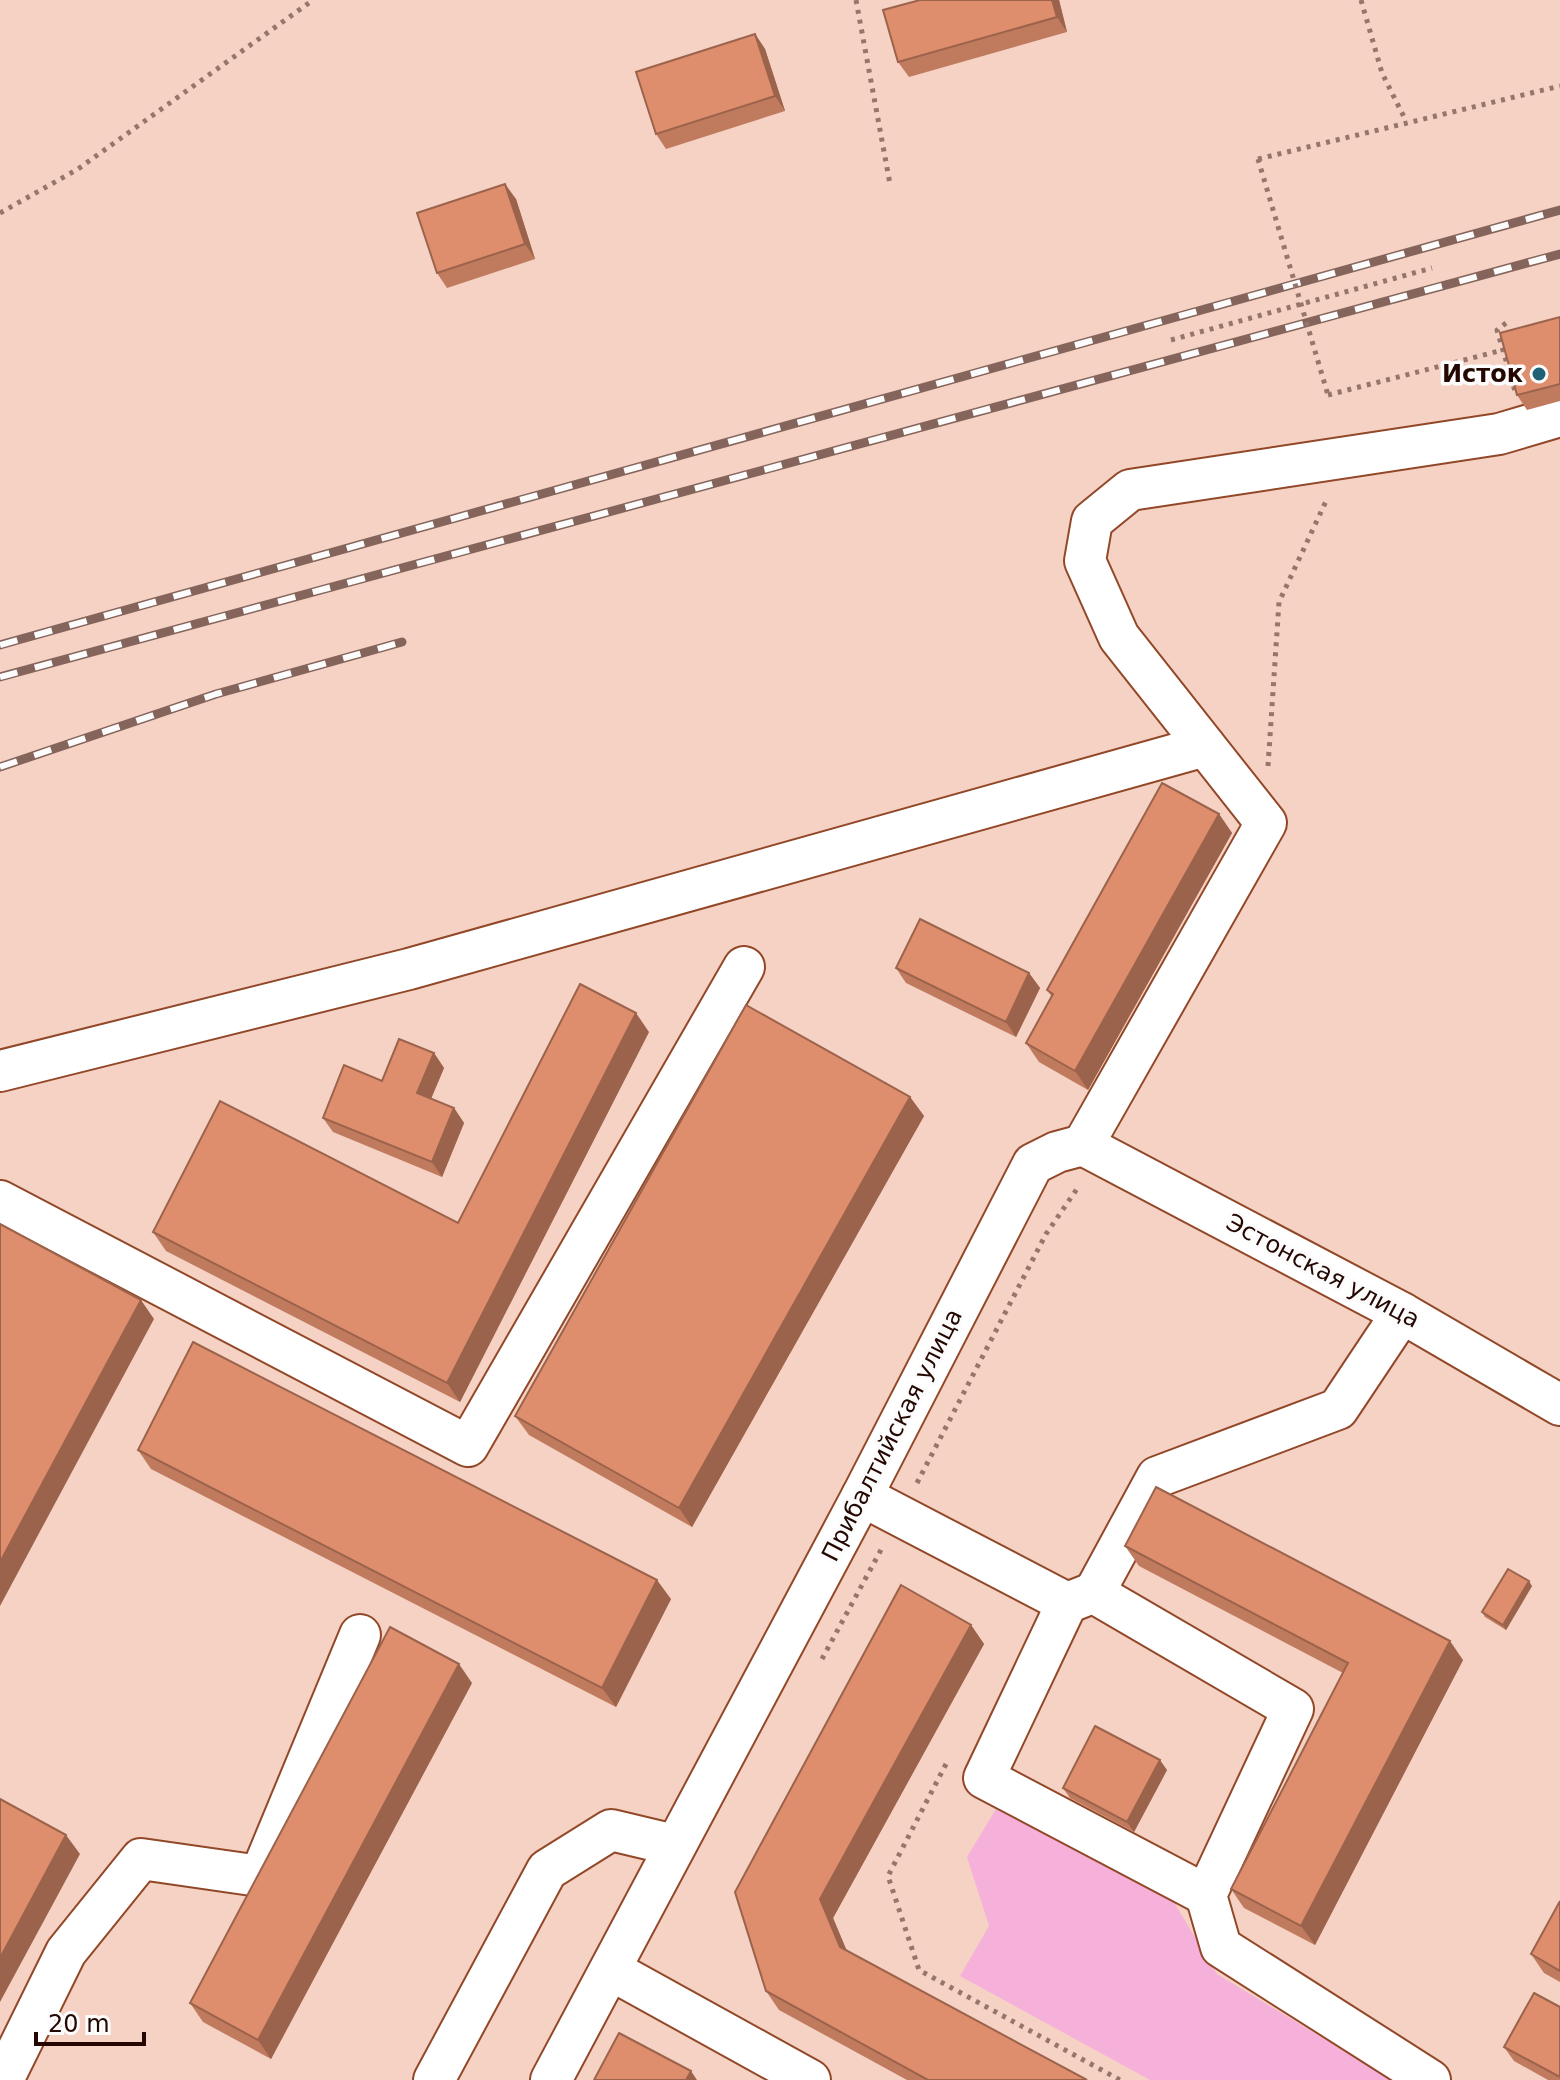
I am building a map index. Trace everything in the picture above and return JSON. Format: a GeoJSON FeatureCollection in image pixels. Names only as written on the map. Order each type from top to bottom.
{"type":"FeatureCollection","features":[{"type":"Feature","properties":{"kind":"street"},"geometry":{"type":"LineString","coordinates":[[1083,1145],[1266,823],[1119,637],[1085,561],[1092,521],[1130,490],[1499,434],[1543,421]]}},
{"type":"Feature","properties":{"kind":"street"},"geometry":{"type":"LineString","coordinates":[[0,1071],[409,969],[1205,746]]}},
{"type":"Feature","properties":{"kind":"street"},"geometry":{"type":"LineString","coordinates":[[0,1201],[468,1446],[744,967]]}},
{"type":"Feature","properties":{"kind":"street","name":"Эстонская улица"},"geometry":{"type":"LineString","coordinates":[[1083,1145],[1402,1313],[1560,1405]]}},
{"type":"Feature","properties":{"kind":"street","name":"Прибалтийская улица"},"geometry":{"type":"LineString","coordinates":[[551,2080],[862,1496],[1033,1164],[1057,1152],[1083,1145]]}},
{"type":"Feature","properties":{"kind":"street"},"geometry":{"type":"LineString","coordinates":[[1206,1895],[984,1778],[1081,1598],[1157,1477],[1338,1409],[1402,1313]]}},
{"type":"Feature","properties":{"kind":"street"},"geometry":{"type":"LineString","coordinates":[[862,1496],[1081,1598],[1293,1709],[1206,1895],[1221,1947],[1430,2080]]}},
{"type":"Feature","properties":{"kind":"street"},"geometry":{"type":"LineString","coordinates":[[3,2080],[66,1952],[141,1859],[260,1876],[360,1635]]}},
{"type":"Feature","properties":{"kind":"street"},"geometry":{"type":"LineString","coordinates":[[434,2080],[547,1870],[611,1830],[674,1845]]}},
{"type":"Feature","properties":{"kind":"street"},"geometry":{"type":"LineString","coordinates":[[611,1970],[760,2068],[810,2080]]}},
{"type":"Feature","properties":{"kind":"path"},"geometry":{"type":"LineString","coordinates":[[0,213],[78,169],[313,0]]}},
{"type":"Feature","properties":{"kind":"path"},"geometry":{"type":"LineString","coordinates":[[856,0],[890,184]]}},
{"type":"Feature","properties":{"kind":"path"},"geometry":{"type":"LineString","coordinates":[[1361,0],[1382,73],[1406,121]]}},
{"type":"Feature","properties":{"kind":"path"},"geometry":{"type":"LineString","coordinates":[[1503,350],[1328,395],[1258,159],[1399,122],[1560,86]]}},
{"type":"Feature","properties":{"kind":"path"},"geometry":{"type":"LineString","coordinates":[[1171,340],[1432,268]]}},
{"type":"Feature","properties":{"kind":"path"},"geometry":{"type":"LineString","coordinates":[[1506,323],[1497,330],[1503,350],[1543,421]]}},
{"type":"Feature","properties":{"kind":"path"},"geometry":{"type":"LineString","coordinates":[[1266,823],[1279,602],[1348,457]]}},
{"type":"Feature","properties":{"kind":"path"},"geometry":{"type":"LineString","coordinates":[[883,1546],[897,1553]]}},
{"type":"Feature","properties":{"kind":"path"},"geometry":{"type":"LineString","coordinates":[[952,1753],[888,1876],[919,1970],[1120,2080]]}},
{"type":"Feature","properties":{"kind":"shaded area"},"geometry":{"type":"Polygon","coordinates":[[[996,1809],[1172,1899],[1217,1974],[1392,2080],[1150,2080],[960,1976],[989,1926],[967,1857],[996,1809]]]}},
{"type":"Feature","properties":{"kind":"building"},"geometry":{"type":"Polygon","coordinates":[[[920,0],[1052,0],[1057,17],[898,62],[883,10],[920,0]]]}},
{"type":"Feature","properties":{"kind":"building"},"geometry":{"type":"Polygon","coordinates":[[[755,34],[775,96],[656,134],[636,72],[755,34]]]}},
{"type":"Feature","properties":{"kind":"building"},"geometry":{"type":"Polygon","coordinates":[[[505,184],[525,244],[437,273],[417,213],[505,184]]]}},
{"type":"Feature","properties":{"kind":"building","name":"Исток"},"geometry":{"type":"Polygon","coordinates":[[[1560,317],[1560,384],[1517,395],[1500,333],[1560,317]]]}},
{"type":"Feature","properties":{"kind":"building"},"geometry":{"type":"Polygon","coordinates":[[[1162,783],[1219,814],[1075,1071],[1026,1043],[1053,994],[1047,990],[1162,783]]]}},
{"type":"Feature","properties":{"kind":"building"},"geometry":{"type":"Polygon","coordinates":[[[920,919],[1029,973],[1006,1022],[896,968],[920,919]]]}},
{"type":"Feature","properties":{"kind":"building"},"geometry":{"type":"Polygon","coordinates":[[[580,984],[636,1013],[447,1383],[153,1232],[220,1101],[458,1223],[580,984]]]}},
{"type":"Feature","properties":{"kind":"building"},"geometry":{"type":"Polygon","coordinates":[[[746,1005],[910,1097],[679,1508],[515,1416],[746,1005]]]}},
{"type":"Feature","properties":{"kind":"building"},"geometry":{"type":"Polygon","coordinates":[[[399,1039],[434,1053],[417,1093],[454,1108],[432,1162],[323,1118],[344,1065],[382,1081],[399,1039]]]}},
{"type":"Feature","properties":{"kind":"building"},"geometry":{"type":"Polygon","coordinates":[[[0,1224],[141,1300],[0,1562],[0,1224]]]}},
{"type":"Feature","properties":{"kind":"building"},"geometry":{"type":"Polygon","coordinates":[[[193,1342],[657,1580],[602,1688],[138,1450],[193,1342]]]}},
{"type":"Feature","properties":{"kind":"building"},"geometry":{"type":"Polygon","coordinates":[[[1156,1487],[1450,1641],[1301,1926],[1231,1889],[1348,1663],[1125,1546],[1156,1487]]]}},
{"type":"Feature","properties":{"kind":"building"},"geometry":{"type":"Polygon","coordinates":[[[1508,1569],[1529,1581],[1503,1625],[1482,1612],[1508,1569]]]}},
{"type":"Feature","properties":{"kind":"building"},"geometry":{"type":"Polygon","coordinates":[[[901,1585],[971,1625],[820,1899],[840,1947],[1087,2080],[928,2080],[766,1991],[735,1892],[901,1585]]]}},
{"type":"Feature","properties":{"kind":"building"},"geometry":{"type":"Polygon","coordinates":[[[390,1627],[459,1664],[258,2040],[190,2003],[390,1627]]]}},
{"type":"Feature","properties":{"kind":"building"},"geometry":{"type":"Polygon","coordinates":[[[1095,1726],[1160,1760],[1127,1822],[1063,1788],[1095,1726]]]}},
{"type":"Feature","properties":{"kind":"building"},"geometry":{"type":"Polygon","coordinates":[[[0,1799],[66,1835],[0,1958],[0,1799]]]}},
{"type":"Feature","properties":{"kind":"building"},"geometry":{"type":"Polygon","coordinates":[[[1560,1901],[1560,1971],[1531,1954],[1560,1901]]]}},
{"type":"Feature","properties":{"kind":"building"},"geometry":{"type":"Polygon","coordinates":[[[1534,1993],[1560,2007],[1560,2077],[1504,2047],[1534,1993]]]}},
{"type":"Feature","properties":{"kind":"building"},"geometry":{"type":"Polygon","coordinates":[[[619,2033],[691,2071],[686,2080],[594,2080],[619,2033]]]}},
{"type":"Feature","properties":{"kind":"railway"},"geometry":{"type":"LineString","coordinates":[[0,645],[1560,210]]}},
{"type":"Feature","properties":{"kind":"railway"},"geometry":{"type":"LineString","coordinates":[[0,677],[1560,254]]}},
{"type":"Feature","properties":{"kind":"railway"},"geometry":{"type":"LineString","coordinates":[[0,767],[216,694],[402,642]]}},
{"type":"Feature","properties":{"kind":"place","name":"Исток"},"geometry":{"type":"Point","coordinates":[1539,374]}}]}
